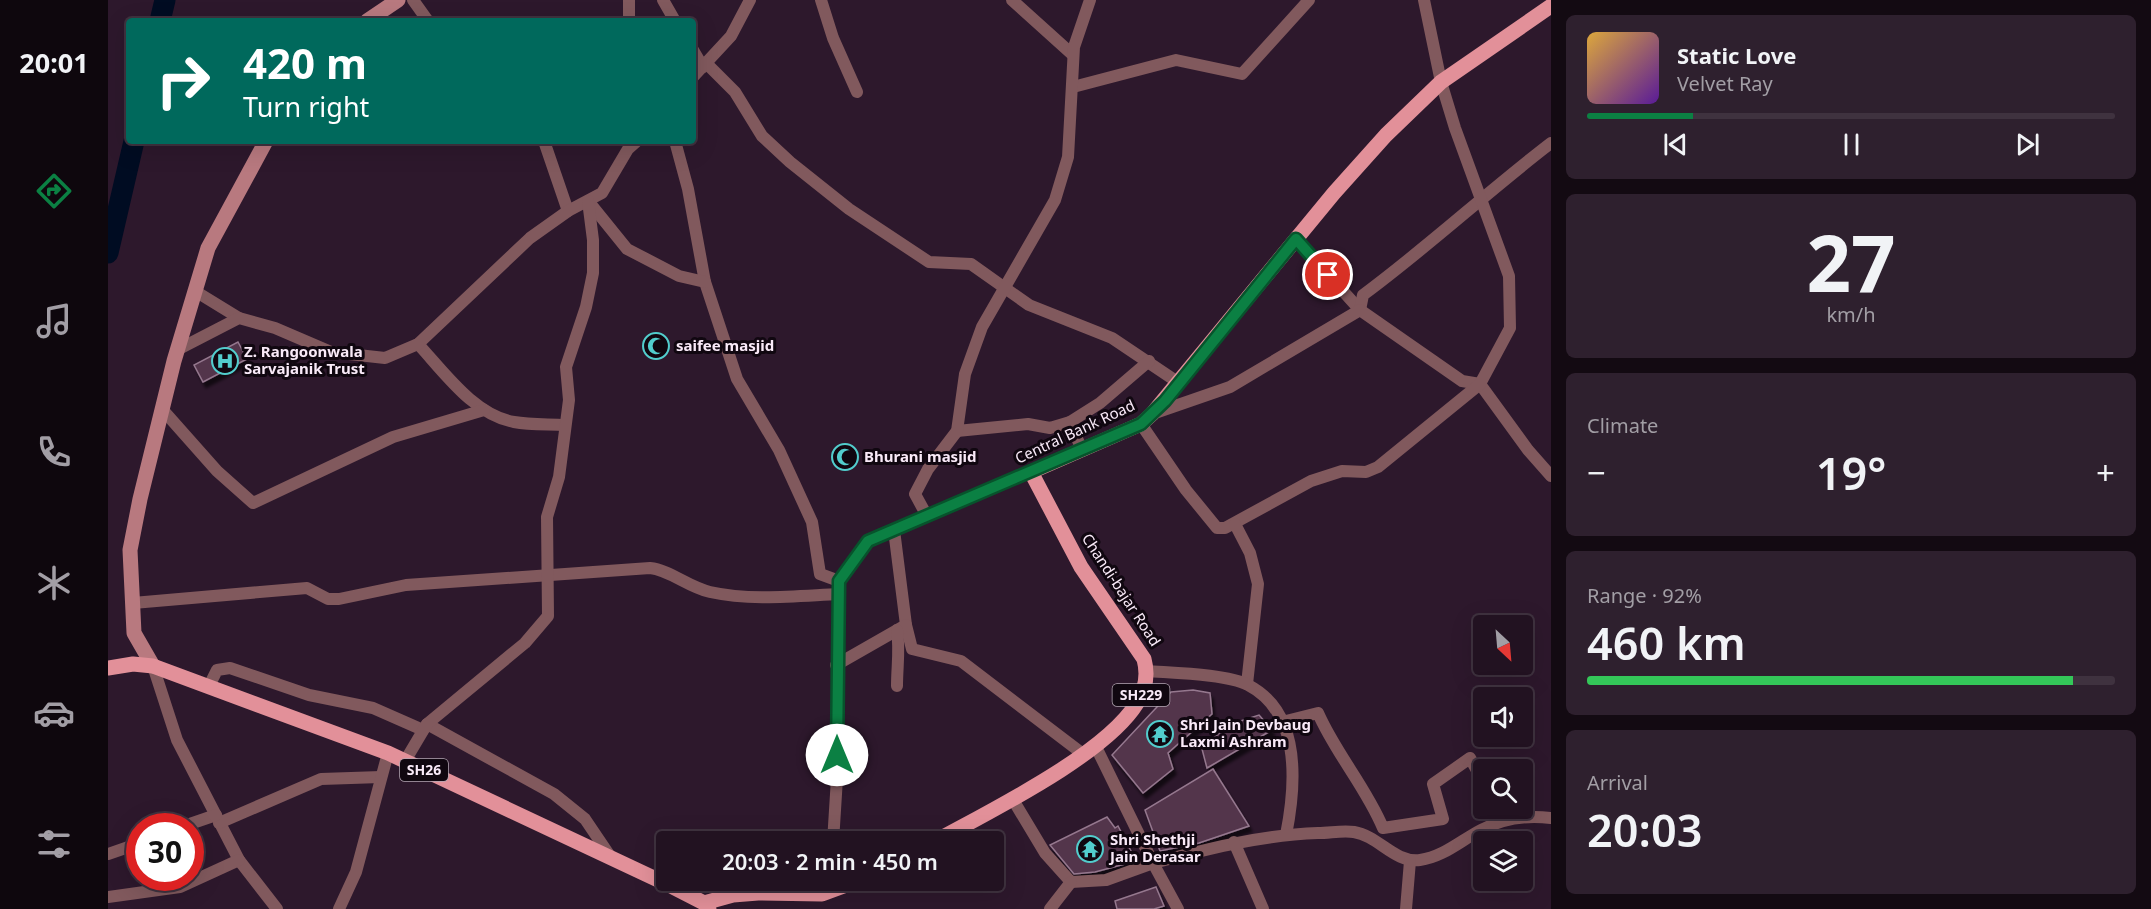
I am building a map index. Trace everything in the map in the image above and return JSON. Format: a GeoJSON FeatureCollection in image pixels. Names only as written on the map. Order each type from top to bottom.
{"type":"FeatureCollection","features":[{"type":"Feature","properties":{"kind":"main road","name":"Central Bank Road"},"geometry":{"type":"LineString","coordinates":[[1031,472],[1147,419],[1179,384],[1296,239],[1386,135],[1441,82],[1551,6]]}},
{"type":"Feature","properties":{"kind":"main road","name":"Chandi-bajar Road"},"geometry":{"type":"LineString","coordinates":[[954,831],[1089,750],[1127,716],[1138,702],[1147,671],[1134,640],[1103,602],[1081,567],[1031,472]]}},
{"type":"Feature","properties":{"kind":"main road","name":"SH26"},"geometry":{"type":"LineString","coordinates":[[108,668],[133,664],[153,666],[388,753],[610,856],[706,906],[733,895],[823,894]]}},
{"type":"Feature","properties":{"kind":"street"},"geometry":{"type":"LineString","coordinates":[[371,18],[398,0]]}},
{"type":"Feature","properties":{"kind":"street"},"geometry":{"type":"LineString","coordinates":[[412,0],[426,18]]}},
{"type":"Feature","properties":{"kind":"street"},"geometry":{"type":"LineString","coordinates":[[629,0],[629,18]]}},
{"type":"Feature","properties":{"kind":"street"},"geometry":{"type":"LineString","coordinates":[[663,0],[673,18]]}},
{"type":"Feature","properties":{"kind":"street"},"geometry":{"type":"LineString","coordinates":[[696,74],[731,36],[750,0]]}},
{"type":"Feature","properties":{"kind":"street"},"geometry":{"type":"LineString","coordinates":[[821,0],[833,38],[857,92]]}},
{"type":"Feature","properties":{"kind":"street"},"geometry":{"type":"LineString","coordinates":[[1012,0],[1073,55]]}},
{"type":"Feature","properties":{"kind":"street"},"geometry":{"type":"LineString","coordinates":[[927,516],[915,494],[928,469],[957,431],[965,374],[982,327],[1055,200],[1068,157],[1073,55],[1090,0]]}},
{"type":"Feature","properties":{"kind":"street"},"geometry":{"type":"LineString","coordinates":[[1073,87],[1176,60],[1242,74],[1309,0]]}},
{"type":"Feature","properties":{"kind":"street"},"geometry":{"type":"LineString","coordinates":[[1424,0],[1441,82],[1481,197],[1488,225],[1509,276],[1510,328],[1479,384],[1372,470],[1342,471],[1311,481],[1235,524],[1217,528],[1186,490],[1147,419],[1230,387],[1360,310],[1363,295],[1414,258],[1481,197],[1551,143]]}},
{"type":"Feature","properties":{"kind":"street"},"geometry":{"type":"LineString","coordinates":[[696,54],[735,92],[762,136],[790,162],[849,209],[929,262],[971,264],[1029,305],[1112,338],[1179,384]]}},
{"type":"Feature","properties":{"kind":"street"},"geometry":{"type":"LineString","coordinates":[[264,144],[208,248],[177,350],[130,549],[134,633],[153,666],[177,740],[239,860],[277,909]]}},
{"type":"Feature","properties":{"kind":"street"},"geometry":{"type":"LineString","coordinates":[[545,144],[568,211]]}},
{"type":"Feature","properties":{"kind":"street"},"geometry":{"type":"LineString","coordinates":[[195,291],[239,318],[275,328],[331,352],[385,358],[418,344],[530,238],[568,211],[602,193],[630,144]]}},
{"type":"Feature","properties":{"kind":"street"},"geometry":{"type":"LineString","coordinates":[[676,144],[688,189],[705,282],[737,379],[779,450],[812,522],[820,574],[839,587]]}},
{"type":"Feature","properties":{"kind":"street"},"geometry":{"type":"LineString","coordinates":[[588,201],[627,249],[679,276],[705,282]]}},
{"type":"Feature","properties":{"kind":"street"},"geometry":{"type":"LineString","coordinates":[[405,761],[425,727],[525,643],[548,616],[547,517],[559,477],[569,400],[566,367],[586,307],[593,273],[593,240],[588,201]]}},
{"type":"Feature","properties":{"kind":"street"},"geometry":{"type":"LineString","coordinates":[[1296,239],[1360,310],[1462,381],[1479,384],[1528,450],[1551,476]]}},
{"type":"Feature","properties":{"kind":"street"},"geometry":{"type":"LineString","coordinates":[[177,350],[239,318]]}},
{"type":"Feature","properties":{"kind":"street"},"geometry":{"type":"LineString","coordinates":[[418,344],[463,392],[484,410],[513,422],[565,425]]}},
{"type":"Feature","properties":{"kind":"street"},"geometry":{"type":"LineString","coordinates":[[957,431],[1028,424],[1050,428],[1070,422],[1100,403],[1149,362]]}},
{"type":"Feature","properties":{"kind":"street"},"geometry":{"type":"LineString","coordinates":[[162,409],[217,471],[253,503],[393,437],[484,410]]}},
{"type":"Feature","properties":{"kind":"street"},"geometry":{"type":"LineString","coordinates":[[1070,422],[1082,450]]}},
{"type":"Feature","properties":{"kind":"street","name":"Central Bank Road"},"geometry":{"type":"LineString","coordinates":[[839,587],[868,541],[1031,472]]}},
{"type":"Feature","properties":{"kind":"street"},"geometry":{"type":"LineString","coordinates":[[1235,524],[1250,553],[1258,584],[1247,684]]}},
{"type":"Feature","properties":{"kind":"street"},"geometry":{"type":"LineString","coordinates":[[894,530],[901,628],[900,650],[897,659],[897,686]]}},
{"type":"Feature","properties":{"kind":"street"},"geometry":{"type":"LineString","coordinates":[[133,603],[307,588],[328,598],[339,599],[406,585],[650,568],[660,570],[688,586],[711,592],[775,597],[839,587]]}},
{"type":"Feature","properties":{"kind":"street"},"geometry":{"type":"LineString","coordinates":[[834,831],[837,778],[836,665],[839,587]]}},
{"type":"Feature","properties":{"kind":"street"},"geometry":{"type":"LineString","coordinates":[[836,665],[901,628]]}},
{"type":"Feature","properties":{"kind":"street"},"geometry":{"type":"LineString","coordinates":[[901,628],[912,649],[961,661],[1089,750],[1178,909]]}},
{"type":"Feature","properties":{"kind":"street"},"geometry":{"type":"LineString","coordinates":[[209,686],[217,670],[230,668],[309,694],[373,708],[425,727],[554,794],[578,811],[610,856]]}},
{"type":"Feature","properties":{"kind":"street"},"geometry":{"type":"LineString","coordinates":[[1147,671],[1203,676],[1247,684],[1272,705],[1291,745],[1292,806],[1286,835]]}},
{"type":"Feature","properties":{"kind":"street"},"geometry":{"type":"LineString","coordinates":[[1282,722],[1318,713],[1330,739],[1374,806],[1383,828],[1443,819],[1433,784],[1470,759],[1473,764]]}},
{"type":"Feature","properties":{"kind":"street"},"geometry":{"type":"LineString","coordinates":[[339,909],[356,872],[388,753]]}},
{"type":"Feature","properties":{"kind":"street"},"geometry":{"type":"LineString","coordinates":[[204,822],[218,819],[321,779],[381,777]]}},
{"type":"Feature","properties":{"kind":"street"},"geometry":{"type":"LineString","coordinates":[[1012,798],[1045,853],[1071,882]]}},
{"type":"Feature","properties":{"kind":"street"},"geometry":{"type":"LineString","coordinates":[[1050,909],[1071,882],[1106,880],[1153,863],[1234,842],[1286,835],[1353,832],[1366,835],[1400,858],[1410,861],[1442,854],[1480,830],[1504,820],[1531,816],[1551,818]]}},
{"type":"Feature","properties":{"kind":"street"},"geometry":{"type":"LineString","coordinates":[[1234,842],[1263,909]]}},
{"type":"Feature","properties":{"kind":"street"},"geometry":{"type":"LineString","coordinates":[[108,854],[126,848]]}},
{"type":"Feature","properties":{"kind":"street"},"geometry":{"type":"LineString","coordinates":[[108,897],[171,890],[239,860]]}},
{"type":"Feature","properties":{"kind":"street"},"geometry":{"type":"LineString","coordinates":[[1406,909],[1410,861]]}},
{"type":"Feature","properties":{"kind":"building"},"geometry":{"type":"Polygon","coordinates":[[[238,342],[247,359],[203,382],[194,365],[238,342]]]}},
{"type":"Feature","properties":{"kind":"building","name":"Shri Jain Devbaug Laxmi Ashram"},"geometry":{"type":"Polygon","coordinates":[[[1193,690],[1210,693],[1212,714],[1168,753],[1173,769],[1143,793],[1112,755],[1171,692],[1193,690]]]}},
{"type":"Feature","properties":{"kind":"building"},"geometry":{"type":"Polygon","coordinates":[[[1259,715],[1272,730],[1207,768],[1202,749],[1228,725],[1259,715]]]}},
{"type":"Feature","properties":{"kind":"building"},"geometry":{"type":"Polygon","coordinates":[[[1213,769],[1249,826],[1199,843],[1160,851],[1145,810],[1213,769]]]}},
{"type":"Feature","properties":{"kind":"building","name":"Shri Shethji Jain Derasar"},"geometry":{"type":"Polygon","coordinates":[[[1107,817],[1115,828],[1118,826],[1132,853],[1129,863],[1095,872],[1074,874],[1050,845],[1107,817]]]}},
{"type":"Feature","properties":{"kind":"building"},"geometry":{"type":"Polygon","coordinates":[[[1156,887],[1164,906],[1154,909],[1117,909],[1115,901],[1156,887]]]}},
{"type":"Feature","properties":{"kind":"waterway"},"geometry":{"type":"LineString","coordinates":[[161,18],[165,0]]}},
{"type":"Feature","properties":{"kind":"waterway"},"geometry":{"type":"LineString","coordinates":[[108,253],[133,144]]}},
{"type":"Feature","properties":{"kind":"place","name":"saifee masjid"},"geometry":{"type":"Point","coordinates":[656,346]}},
{"type":"Feature","properties":{"kind":"place","name":"Z. Rangoonwala Sarvajanik Trust"},"geometry":{"type":"Point","coordinates":[225,361]}},
{"type":"Feature","properties":{"kind":"place","name":"Bhurani masjid"},"geometry":{"type":"Point","coordinates":[845,457]}},
{"type":"Feature","properties":{"kind":"place","name":"Shri Jain Devbaug Laxmi Ashram"},"geometry":{"type":"Point","coordinates":[1160,734]}},
{"type":"Feature","properties":{"kind":"place","name":"Shri Shethji Jain Derasar"},"geometry":{"type":"Point","coordinates":[1090,849]}},
{"type":"Feature","properties":{"kind":"route"},"geometry":{"type":"LineString","coordinates":[[837,755],[836,665],[839,581],[868,541],[1141,424],[1165,401],[1296,239],[1328,275]]}}]}
